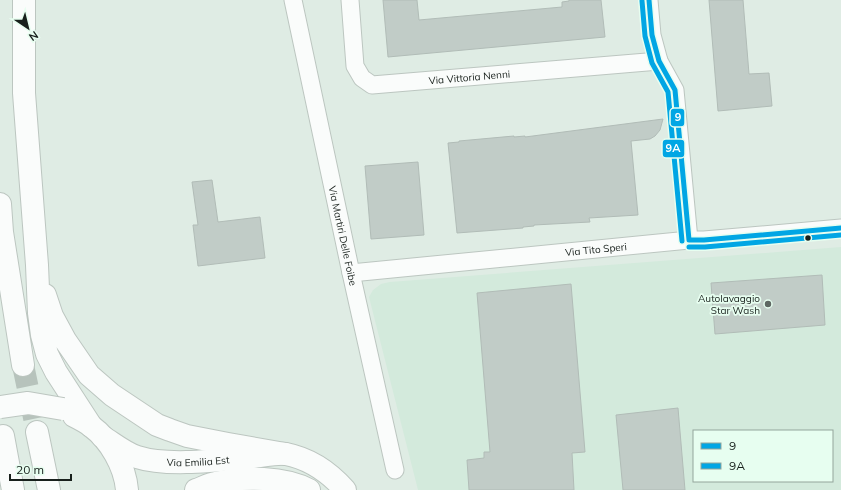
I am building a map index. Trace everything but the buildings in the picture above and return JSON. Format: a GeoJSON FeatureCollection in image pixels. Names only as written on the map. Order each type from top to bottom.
{"type":"FeatureCollection","features":[{"type":"Feature","properties":{"kind":"main road"},"geometry":{"type":"LineString","coordinates":[[24,0],[24,93],[37,265],[39,313],[42,335],[47,354],[56,372],[97,432],[114,452],[120,465],[127,490]]}},
{"type":"Feature","properties":{"kind":"main road"},"geometry":{"type":"LineString","coordinates":[[0,204],[2,232],[23,365]]}},
{"type":"Feature","properties":{"kind":"main road"},"geometry":{"type":"LineString","coordinates":[[37,265],[52,316],[65,340],[89,375],[112,395],[157,424],[186,436],[285,454]]}},
{"type":"Feature","properties":{"kind":"main road","name":"Via Emilia Est"},"geometry":{"type":"LineString","coordinates":[[0,407],[28,403],[63,410],[124,451],[137,457],[161,462],[220,460],[285,454],[304,460],[322,469],[345,490]]}},
{"type":"Feature","properties":{"kind":"main road"},"geometry":{"type":"LineString","coordinates":[[37,432],[49,490]]}},
{"type":"Feature","properties":{"kind":"main road"},"geometry":{"type":"LineString","coordinates":[[2,436],[13,490]]}},
{"type":"Feature","properties":{"kind":"main road"},"geometry":{"type":"LineString","coordinates":[[196,490],[217,482],[245,479],[277,480],[309,490]]}},
{"type":"Feature","properties":{"kind":"street","name":"Via Martiri Delle Foibe"},"geometry":{"type":"LineString","coordinates":[[293,0],[351,273],[395,470]]}},
{"type":"Feature","properties":{"kind":"street","name":"Via Vittoria Nenni"},"geometry":{"type":"LineString","coordinates":[[350,0],[355,66],[362,78],[372,85],[659,61]]}},
{"type":"Feature","properties":{"kind":"street"},"geometry":{"type":"LineString","coordinates":[[649,0],[652,35],[659,61],[675,90],[689,240]]}},
{"type":"Feature","properties":{"kind":"street","name":"Via Tito Speri"},"geometry":{"type":"LineString","coordinates":[[351,273],[689,240],[712,240],[841,228]]}},
{"type":"Feature","properties":{"kind":"shaded area"},"geometry":{"type":"Polygon","coordinates":[[[841,247],[841,490],[418,490],[369,297],[373,290],[381,284],[390,282],[841,247]]]}},
{"type":"Feature","properties":{"kind":"tunnel"},"geometry":{"type":"LineString","coordinates":[[23,365],[37,432]]}},
{"type":"Feature","properties":{"kind":"transit line","name":"9"},"geometry":{"type":"LineString","coordinates":[[649,0],[652,35],[659,61],[675,90],[689,240]]}},
{"type":"Feature","properties":{"kind":"transit line","name":"9A"},"geometry":{"type":"LineString","coordinates":[[642,1],[645,36],[652,63],[668,92],[682,241]]}},
{"type":"Feature","properties":{"kind":"transit line","name":"9"},"geometry":{"type":"LineString","coordinates":[[689,240],[841,228]]}},
{"type":"Feature","properties":{"kind":"transit line","name":"9A"},"geometry":{"type":"LineString","coordinates":[[689,247],[705,247],[841,235]]}},
{"type":"Feature","properties":{"kind":"place","name":"Autolavaggio Star Wash"},"geometry":{"type":"Point","coordinates":[768,304]}}]}
